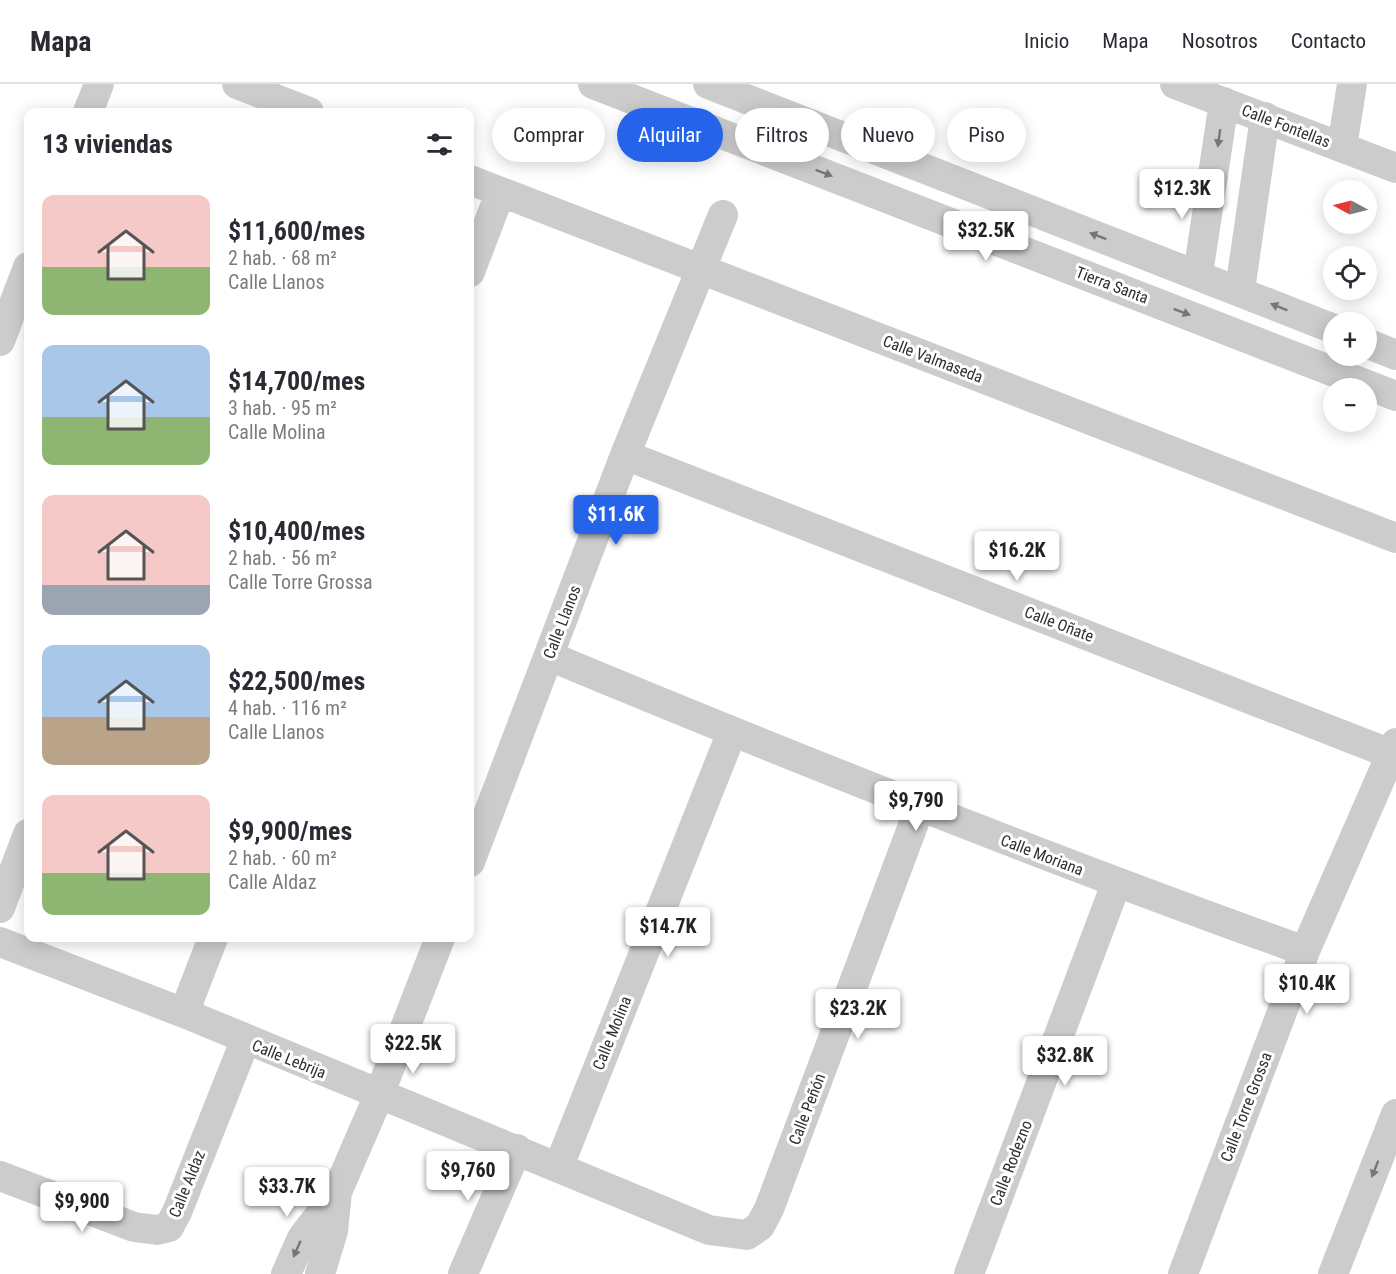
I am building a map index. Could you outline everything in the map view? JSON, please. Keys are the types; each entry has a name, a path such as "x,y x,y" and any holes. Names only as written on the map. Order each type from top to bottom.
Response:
{"street":[{"path":"90,108 99,84"},
{"path":"237,84 299,108"},
{"name":"Tierra Santa","path":"593,84 1396,396"},
{"path":"708,84 1240,290 1323,324"},
{"name":"Calle Fontellas","path":"1175,84 1396,168"},
{"path":"1342,147 1352,84"},
{"path":"1198,274 1224,102"},
{"path":"1240,290 1265,117"},
{"name":"Calle Valmaseda","path":"474,182 1396,538"},
{"path":"474,261 500,193"},
{"name":"Calle Llanos","path":"474,852 626,455 723,215"},
{"path":"0,341 24,278"},
{"path":"1377,347 1396,355"},
{"name":"Calle Oñate","path":"626,455 1394,748"},
{"name":"Calle Moriana","path":"549,656 732,732 1116,884 1305,951"},
{"name":"Calle Molina","path":"559,1166 732,732"},
{"name":"Calle Torre Grossa","path":"1183,1274 1305,951 1394,748"},
{"name":"Calle Peñón","path":"747,1235 760,1226 769,1209 920,807"},
{"path":"0,908 24,845"},
{"name":"Calle Rodezno","path":"969,1274 1116,884"},
{"name":"Calle Lebrija","path":"0,942 184,1013 245,1041 559,1166 710,1230 747,1235"},
{"path":"184,1013 211,942"},
{"path":"286,1274 302,1238 337,1192 379,1095 438,942"},
{"name":"Calle Aldaz","path":"0,1176 134,1227 157,1230 169,1227 245,1041"},
{"path":"1333,1274 1396,1114"},
{"path":"463,1274 517,1149"},
{"path":"320,1274 333,1231 337,1192"}]}
